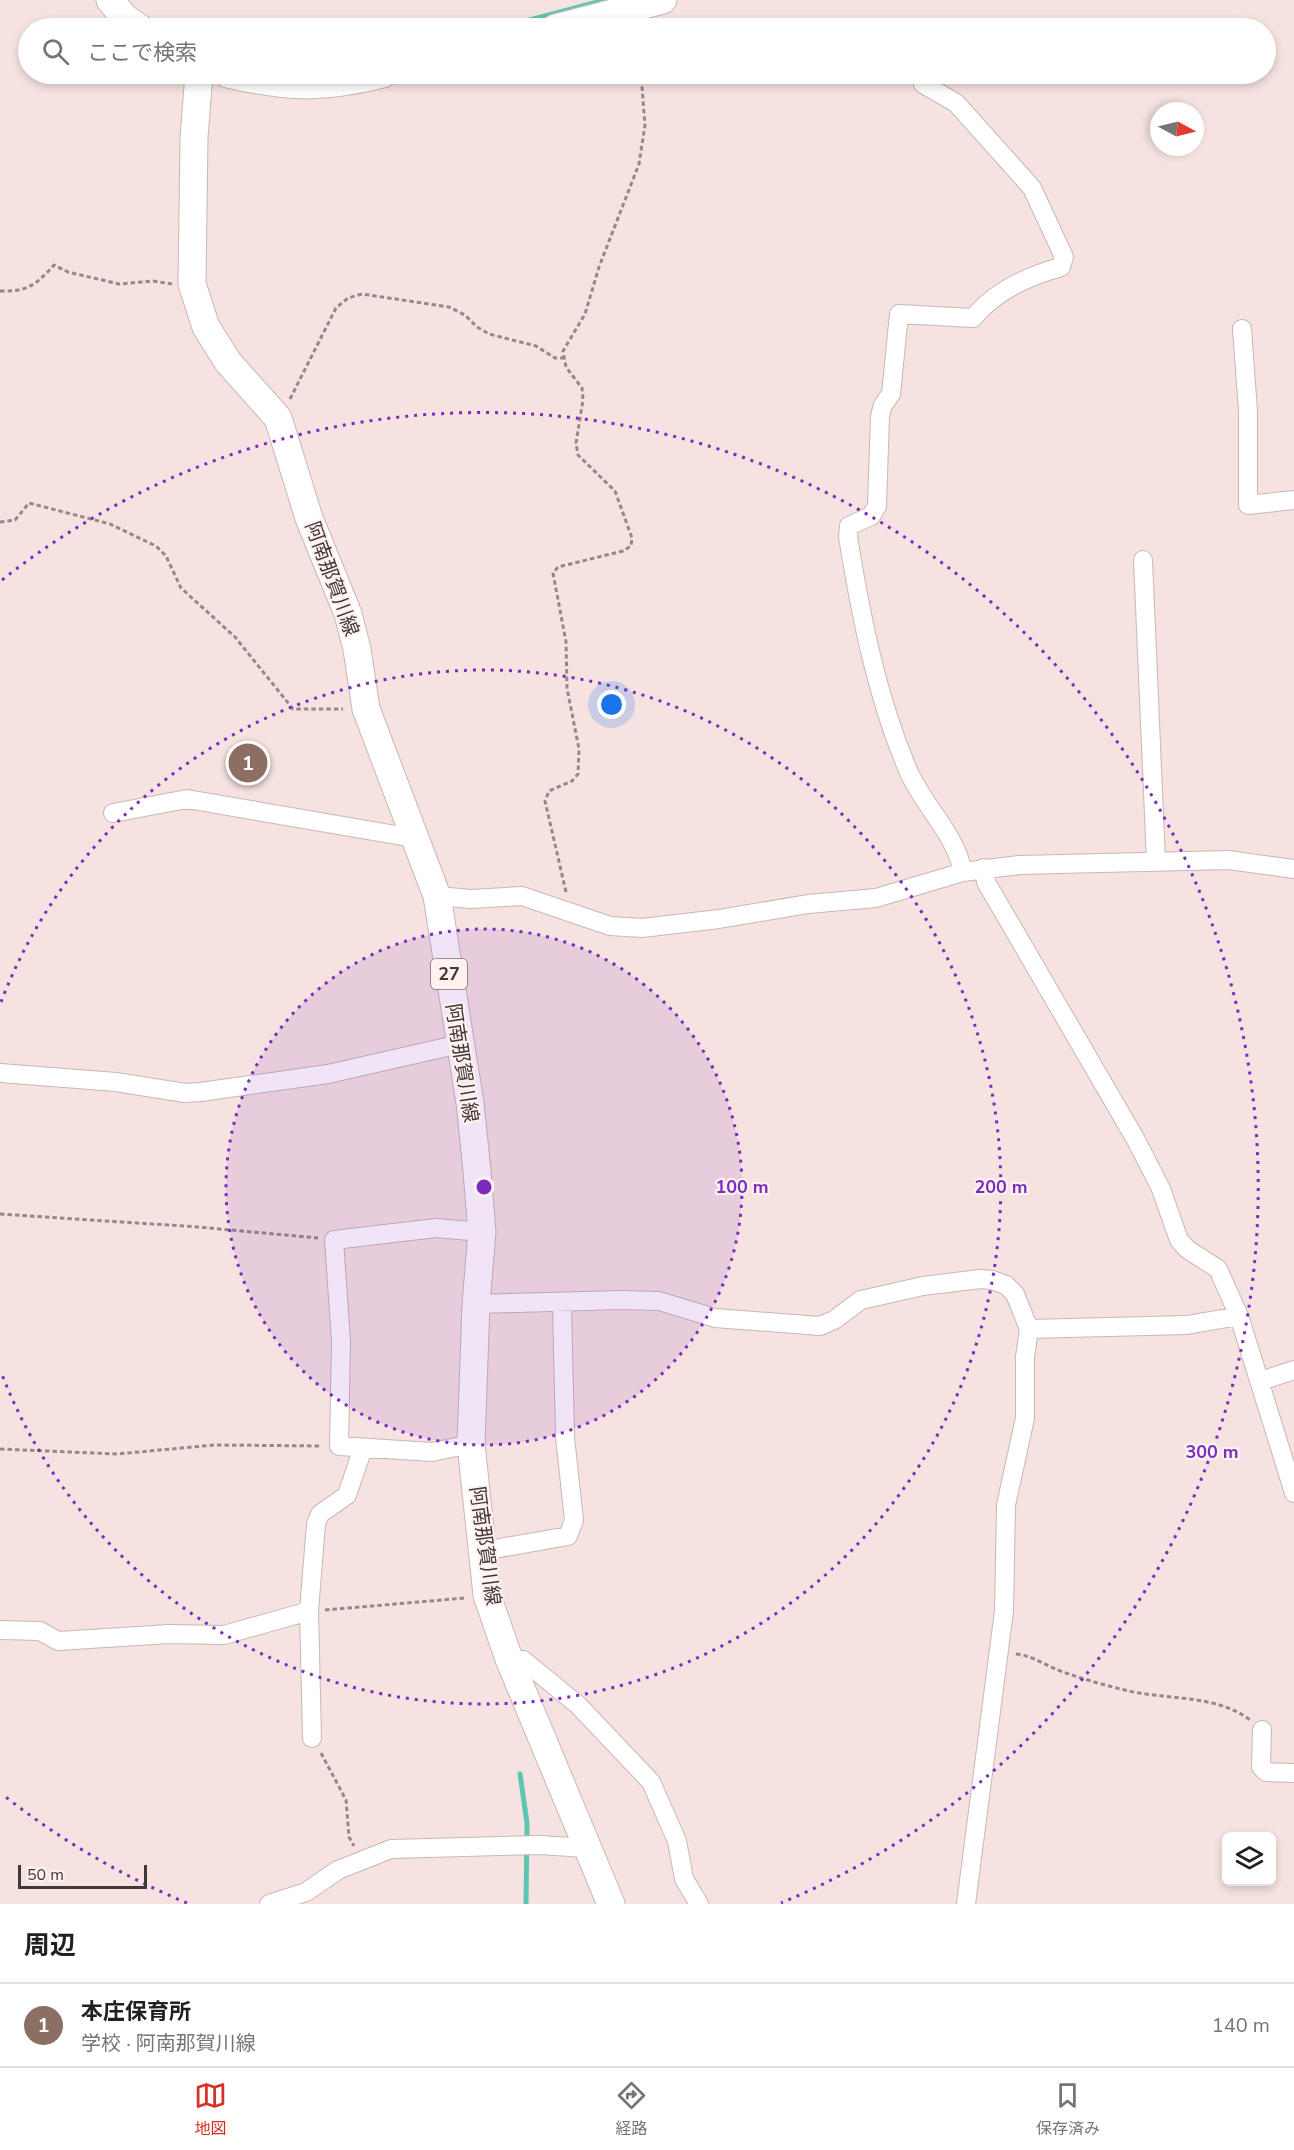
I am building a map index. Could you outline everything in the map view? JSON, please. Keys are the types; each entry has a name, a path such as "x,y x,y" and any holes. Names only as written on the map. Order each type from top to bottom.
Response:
{"main road":[{"path":"110,0 125,18"},
{"path":"594,18 663,0"},
{"name":"阿南那賀川線","path":"198,84 194,127 192,284 206,327 228,362 278,418 309,518 348,614 357,649 366,709 437,896 470,1103 482,1232 476,1304 471,1444 488,1595 509,1659 586,1848 612,1904"},
{"path":"280,84 303,87 331,84"}],"street":[{"path":"924,84 956,103 1032,188 1064,257 1061,267 1044,271 996,294 973,318 899,314 891,394 883,405 880,416 877,506 871,516 849,526 848,537 864,634 879,687 908,771 952,841 960,857 963,872"},
{"path":"1242,329 1248,411 1248,505 1294,500"},
{"path":"1143,560 1156,861"},
{"path":"113,813 187,799 402,836 414,831"},
{"path":"437,896 471,899 522,896 610,926 642,928 808,904 876,898 984,868 1228,860 1294,869"},
{"path":"984,868 986,882 1136,1140 1161,1189 1179,1240 1187,1249 1218,1269 1239,1316 1294,1493"},
{"path":"0,1073 116,1082 184,1093 201,1092 328,1074 460,1044"},
{"path":"471,1444 432,1452 339,1446 341,1341 334,1240 436,1228 482,1232"},
{"path":"476,1304 659,1301 715,1318 820,1326 834,1320 861,1300 923,1286 992,1280 1006,1285 1015,1294 1029,1329 1025,1357 1025,1418 1006,1505 1004,1611 966,1904"},
{"path":"483,1551 568,1536 574,1520 566,1437 562,1303"},
{"path":"1029,1329 1187,1325 1239,1316"},
{"path":"1261,1381 1294,1370"},
{"path":"312,1738 309,1611 316,1524 320,1514 347,1495 363,1448"},
{"path":"0,1630 40,1631 58,1641 169,1634 224,1635 309,1611"},
{"path":"509,1659 523,1660 578,1705 651,1782 677,1841 684,1879 699,1904"},
{"path":"1262,1730 1261,1767 1266,1772 1294,1773"},
{"path":"268,1904 306,1892 338,1870 391,1849 412,1846 586,1848"}],"path":[{"path":"567,911 568,902 545,801 549,791 572,781 578,774 579,749 567,688 566,642 553,573 558,567 622,551 631,546 632,538 615,491 578,455 576,443 583,400 582,388 562,358 563,351 585,314 598,267 639,164 645,125 642,84"},
{"path":"0,291 14,291 36,284 54,265 68,272 119,284 153,281 192,284"},
{"path":"278,418 295,390 336,308 348,298 362,294 449,307 465,315 477,327 489,334 536,346 555,358 562,358"},
{"path":"0,522 15,520 29,503 110,524 156,546 166,556 181,588 235,637 293,709 366,709"},
{"path":"0,1214 198,1227 334,1240"},
{"path":"0,1449 117,1454 214,1445 339,1446"},
{"path":"309,1611 398,1605 488,1595"},
{"path":"999,1652 1032,1656 1062,1671 1126,1691 1187,1698 1222,1708 1246,1717 1262,1730"},
{"path":"312,1738 336,1777 346,1800 349,1837 360,1861"}],"waterway":[{"path":"537,18 605,0"},
{"path":"520,1774 527,1823 526,1904"}],"place":[{"name":"本庄保育所","path":"248,763"}]}
